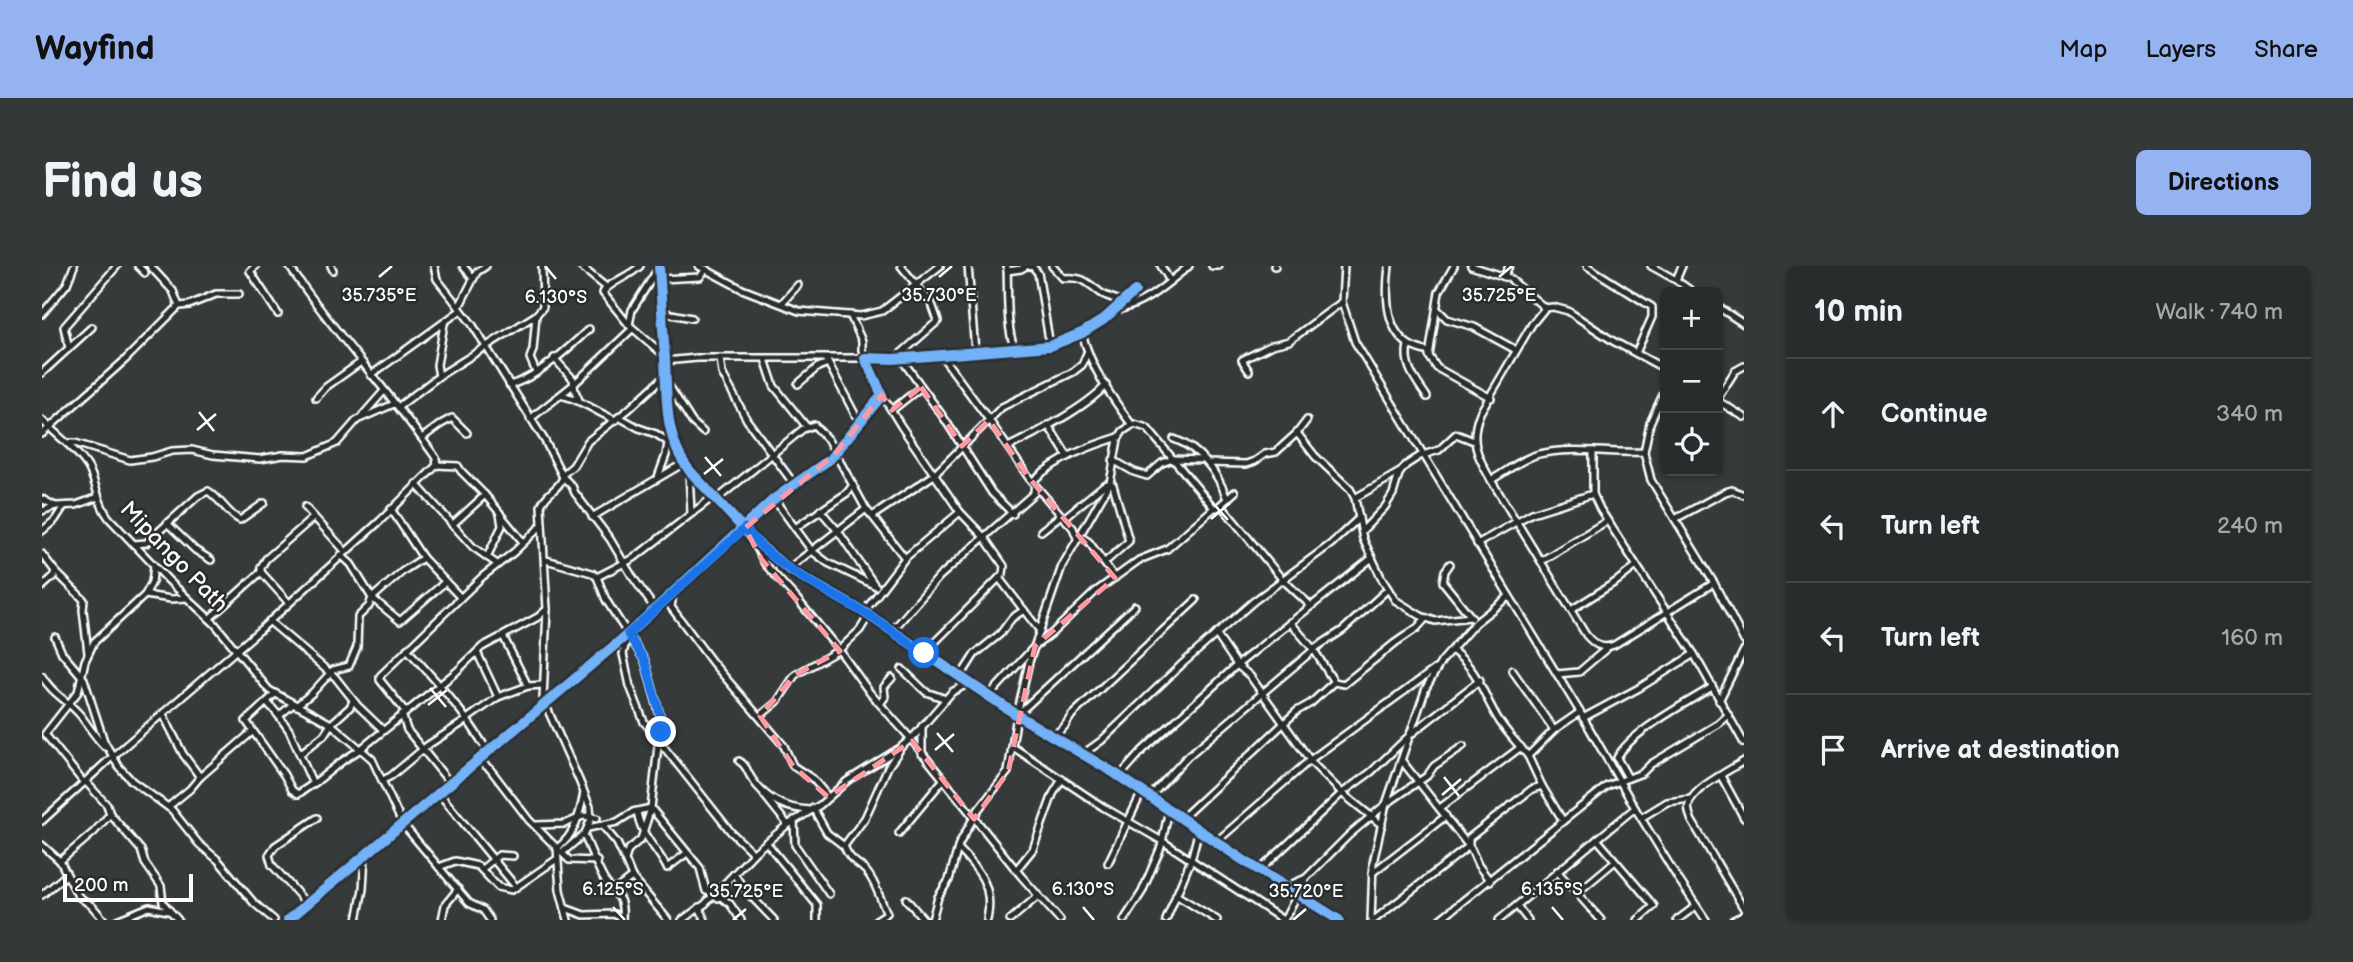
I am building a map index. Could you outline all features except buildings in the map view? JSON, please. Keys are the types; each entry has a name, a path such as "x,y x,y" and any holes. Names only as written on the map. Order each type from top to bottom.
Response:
{"street":[{"path":"42,314 70,279 74,266"},
{"path":"69,348 64,327 117,266"},
{"path":"138,266 145,273"},
{"path":"256,266 250,271 278,314"},
{"path":"289,266 422,438 436,458 437,465"},
{"path":"434,266 436,279 487,348 545,441 562,476 572,486 655,609"},
{"path":"463,266 473,278"},
{"path":"371,375 445,323 460,309 473,278 486,266"},
{"path":"357,420 396,405 537,315 543,307 542,266"},
{"path":"580,266 606,287"},
{"path":"640,266 627,277 606,287 604,295 630,327 665,358 827,361 893,359 1049,346 1082,333 1116,310 1135,291"},
{"path":"699,266 742,289 806,312 850,315 878,313 940,266"},
{"path":"899,357 938,321 932,304 901,266"},
{"path":"968,266 975,351"},
{"path":"1015,348 1009,333 1010,292 1007,269 1021,270 1031,266 1038,273 1049,346"},
{"path":"1052,266 1063,278 1074,277 1086,281 1104,295 1123,302"},
{"path":"1161,266 1170,281"},
{"path":"1116,310 1143,300 1189,266"},
{"path":"1212,266 1219,266"},
{"path":"1345,266 1342,302 1354,342 1635,808 1706,920"},
{"path":"1389,266 1387,299 1391,320 1408,345 1429,352"},
{"path":"1454,266 1441,286 1429,352 1437,368 1490,398"},
{"path":"1471,266 1504,276 1519,285 1545,308"},
{"path":"1504,276 1509,266"},
{"path":"1587,266 1651,307 1652,317 1636,353"},
{"path":"1651,266 1686,287"},
{"path":"1676,280 1682,266"},
{"path":"153,267 173,291 180,306"},
{"path":"658,477 671,444 659,267"},
{"path":"530,419 561,395 630,327 632,310 659,267"},
{"path":"660,279 700,277 706,269"},
{"path":"782,303 798,285"},
{"path":"42,434 125,360 180,306 216,294 239,294"},
{"path":"1249,371 1242,360 1272,345 1289,341 1342,302"},
{"path":"1607,648 1591,640 1490,480 1474,442 1474,429 1516,350 1545,308 1553,307 1568,312 1660,366"},
{"path":"1437,309 1447,319 1474,327 1516,350"},
{"path":"1723,311 1744,324"},
{"path":"661,312 692,318"},
{"path":"536,372 530,358 537,315"},
{"path":"850,315 882,395 960,512 984,537 1004,566 999,578 924,653"},
{"path":"439,376 437,368 440,337 445,323"},
{"path":"42,373 92,327"},
{"path":"509,385 518,383 536,372 589,329"},
{"path":"1082,333 1087,353 1094,366 1114,401 1132,425"},
{"path":"911,344 911,350 918,357"},
{"path":"1408,345 1405,356 1408,366 1427,397"},
{"path":"872,516 934,475 1002,407 1073,372 1082,365 1087,353"},
{"path":"941,355 1035,485 1078,537 1089,542 1115,578"},
{"path":"899,357 944,418 992,493 1013,514"},
{"path":"554,358 573,379 580,402"},
{"path":"720,358 722,373 747,420 794,484"},
{"path":"765,359 774,386 806,426"},
{"path":"798,384 827,361"},
{"path":"827,361 859,422"},
{"path":"316,398 326,387 361,362"},
{"path":"1082,365 1094,366"},
{"path":"1723,391 1735,370 1744,366"},
{"path":"666,378 588,441 573,466 562,476 561,483 542,501 542,525 547,609 543,684 545,704 594,817 617,843 632,877 668,920"},
{"path":"666,378 692,422 703,432"},
{"path":"1008,447 1083,403 1106,385"},
{"path":"892,410 921,387"},
{"path":"66,443 80,444 130,460 172,451 192,450 213,455 260,459 283,455 307,456 337,443 384,391"},
{"path":"561,395 596,412 656,434 671,444 689,470 715,499 788,569 866,614 1017,715 1083,754 1339,920"},
{"path":"288,920 628,634 774,499 835,454 882,395"},
{"path":"1660,401 1650,423 1644,452 1651,480 1742,629 1744,641"},
{"path":"1723,403 1744,417"},
{"path":"422,438 452,418 467,433"},
{"name":"Mipango Path","path":"42,420 89,469 105,512 154,565 210,618 275,694 331,724 362,748 377,765 402,823 470,903 482,910 490,920"},
{"path":"1113,460 1147,476 1162,463 1173,459 1234,465 1255,461 1265,454 1276,452 1307,420"},
{"path":"892,631 939,577 1034,493 1035,479 1042,472 1068,457 1119,437 1132,425 1140,424 1147,428 1214,508"},
{"path":"597,577 625,563 691,513 715,499 806,426 814,425 828,440 866,509 905,558"},
{"path":"1048,425 1068,457"},
{"path":"1297,433 1315,456 1345,483 1355,498 1362,531 1372,558 1395,600 1435,621 1473,620"},
{"path":"1355,498 1400,472 1406,465 1439,450 1455,434 1474,442"},
{"path":"932,920 938,897 949,880 958,848 978,810 1008,772 1029,662 1062,566 1110,483 1119,437"},
{"path":"1174,439 1186,444 1205,461 1215,473 1227,499"},
{"path":"1593,451 1593,494 1635,567 1694,654 1744,743"},
{"path":"1490,480 1539,454 1644,452"},
{"path":"592,517 684,463"},
{"path":"42,821 380,522 437,465 458,466 523,542"},
{"path":"689,470 691,513"},
{"path":"1362,531 1385,507 1393,494 1400,472"},
{"path":"1041,531 1110,483"},
{"path":"1104,564 1129,541 1115,488 1110,483"},
{"path":"416,484 479,553 497,564"},
{"path":"795,528 847,493 853,485"},
{"path":"1675,519 1732,490 1742,494 1744,503"},
{"path":"134,544 146,543 198,496 208,491 222,502 233,517 240,520 264,503"},
{"path":"989,696 1035,646 1095,592 1139,561 1167,549 1235,492"},
{"path":"1477,544 1517,520 1593,494"},
{"path":"452,525 485,495"},
{"path":"42,512 56,506 76,505 98,497"},
{"path":"42,499 56,506"},
{"path":"774,499 812,551 828,563 877,589"},
{"path":"1221,505 1282,579 1310,605"},
{"path":"42,531 55,520 64,506"},
{"path":"304,507 343,553 373,597 400,621 445,582"},
{"path":"391,509 423,558 460,597"},
{"path":"788,569 866,509"},
{"path":"820,510 838,531 877,589"},
{"path":"760,716 777,702 795,675 839,650 860,630 877,589 905,558 960,512"},
{"path":"487,557 502,527 500,514"},
{"path":"210,618 261,572 266,559 314,517"},
{"path":"1083,754 1101,741 1162,682 1254,601 1331,544 1359,518"},
{"path":"1541,561 1607,521"},
{"path":"167,523 195,550 211,560"},
{"path":"450,783 406,727 404,713 379,678 460,597 542,525"},
{"path":"753,538 765,564 839,650 974,819 1060,920"},
{"path":"42,554 84,600 88,654"},
{"path":"279,716 313,692 330,673 349,666 356,647 358,617 369,606 373,597 423,558"},
{"path":"1119,777 1142,751 1237,665 1372,558"},
{"path":"546,560 592,572 597,577 606,600 645,661 660,714 660,741 651,808 641,839 628,850 625,860"},
{"path":"1450,564 1445,571 1443,582 1473,620"},
{"path":"154,565 152,582 145,595 94,642 78,692 44,734 107,805 110,814 141,850 145,863 162,887 162,900 168,911 178,920"},
{"path":"1571,610 1635,567"},
{"path":"42,587 53,577 55,571"},
{"path":"261,572 289,603"},
{"path":"999,578 1040,631"},
{"path":"1556,674 1579,672 1607,648 1714,583"},
{"path":"1150,797 1187,757 1314,650 1343,631 1388,589"},
{"path":"674,592 670,605 673,611 712,662 760,716 783,746 793,766 813,779 828,797"},
{"path":"145,595 171,599 188,598"},
{"path":"1373,920 1372,873 1381,825 1426,688 1473,620 1508,597"},
{"path":"1054,736 1072,715 1196,600"},
{"path":"1017,715 1135,606"},
{"path":"275,694 246,722 292,790 298,794 362,748 477,652 538,617 547,609"},
{"path":"961,676 975,654 1024,610"},
{"path":"1290,622 1314,650 1334,682 1344,684 1417,628 1426,618"},
{"path":"268,621 340,682 353,701 383,730"},
{"path":"628,634 623,654 630,687 644,722 732,832 753,853"},
{"path":"1216,634 1237,665 1250,676 1310,760 1342,793 1381,825"},
{"path":"503,636 528,686"},
{"path":"55,637 62,653 83,677 112,757 132,781 168,807 254,903 274,920"},
{"path":"407,649 435,681 441,684 488,752"},
{"path":"1452,650 1468,663 1480,680 1500,721 1528,756 1563,821"},
{"path":"1719,701 1744,650"},
{"path":"477,652 498,697"},
{"path":"1528,756 1554,730 1639,688 1694,654"},
{"path":"1216,842 1310,760 1438,667"},
{"path":"902,669 926,692 946,699"},
{"path":"1512,670 1554,730"},
{"path":"42,676 53,692 68,703 82,718 90,733 108,750"},
{"path":"880,704 885,697 884,687 892,678"},
{"path":"1260,870 1342,793 1371,772 1411,734 1480,680"},
{"path":"682,920 715,894 766,842 847,781 900,748 952,692 970,682"},
{"path":"1182,818 1297,711 1311,703 1334,682"},
{"path":"383,780 498,697 528,686 543,684"},
{"path":"1628,778 1617,758 1624,747 1661,719 1712,687"},
{"path":"300,754 324,735 353,701"},
{"path":"267,702 289,730 312,782 316,782"},
{"path":"163,715 183,754 200,777"},
{"path":"1439,920 1607,786 1642,772 1728,715"},
{"path":"922,726 922,754"},
{"path":"168,807 252,732"},
{"path":"1285,887 1306,878 1371,816 1463,746"},
{"path":"1013,747 1284,920 1306,878"},
{"path":"1440,808 1521,747"},
{"path":"844,846 865,818 888,766 900,748"},
{"path":"478,760 498,778 535,825 569,860 597,861"},
{"path":"739,761 744,764 750,776 788,825"},
{"path":"1402,761 1469,846 1490,881"},
{"path":"1744,761 1701,789 1691,799 1689,810 1692,821 1744,909"},
{"path":"1721,776 1744,818"},
{"path":"1016,870 1033,849 1052,794 1062,779"},
{"path":"899,834 901,828 919,811 943,780"},
{"path":"1469,846 1469,838 1532,789 1542,786"},
{"path":"443,789 443,798 516,887"},
{"path":"1108,863 1142,792"},
{"path":"566,919 560,890 557,848 570,834 579,817 584,793"},
{"path":"763,793 783,807 812,809"},
{"path":"1642,818 1667,802 1691,799"},
{"path":"588,828 617,822 637,811 651,808"},
{"path":"651,808 700,868 706,891 730,904 741,920"},
{"path":"1499,920 1635,808"},
{"path":"812,809 827,833 844,846 848,857 867,872 887,913 876,920"},
{"path":"1124,920 1142,892 1162,841 1169,809"},
{"path":"637,811 643,833 657,849 667,868 687,853"},
{"path":"60,861 94,832 110,814"},
{"path":"1372,873 1446,816"},
{"path":"535,825 565,824 579,817 594,817"},
{"path":"562,853 584,835 594,817"},
{"path":"307,904 272,865 269,855 273,848 317,818"},
{"path":"794,820 795,845 829,894"},
{"path":"1166,920 1191,860 1199,829"},
{"path":"584,835 604,880 615,890 622,905 622,919"},
{"path":"1597,839 1654,906 1638,920"},
{"path":"766,842 817,905 817,920"},
{"path":"42,845 60,861 78,896 92,906 104,920"},
{"path":"1373,920 1469,846"},
{"path":"958,848 986,882 990,907 987,920"},
{"path":"482,869 501,854 513,856"},
{"path":"357,920 363,889 365,856"},
{"path":"439,867 455,861 478,866 500,888 512,890 557,859"},
{"path":"1577,893 1614,862"},
{"path":"1557,871 1601,920"},
{"path":"734,874 744,889 774,920"},
{"path":"42,895 66,875"},
{"path":"615,890 632,877"},
{"path":"442,920 446,905 458,889"},
{"path":"1176,895 1217,920"},
{"path":"1010,920 1038,896"},
{"path":"906,899 923,920"},
{"path":"1517,906 1528,920"},
{"path":"1677,920 1696,906"},
{"path":"117,920 149,907 168,911"},
{"path":"699,907 705,920"},
{"path":"565,908 584,915 614,914 622,919"},
{"path":"1733,920 1744,915"}],"highlighted area":[{"path":"921,387 962,446 989,420 1029,478 1115,578 1035,646 1008,772 974,819 912,741 828,797 793,766 760,716 795,675 840,651 762,560 745,528 835,454 882,395 892,410"}],"cycle path":[{"path":"659,266 668,417 675,444 689,470 753,539 788,569 864,612 1017,715 1116,774 1243,860 1339,920"},
{"path":"288,920 628,634 774,499 830,459 882,395 865,358 893,359 1050,346 1082,333 1103,320 1135,291"}],"route":[{"path":"661,732 660,714 645,661 628,634 745,528 772,557 788,569 863,612 924,653"}]}
